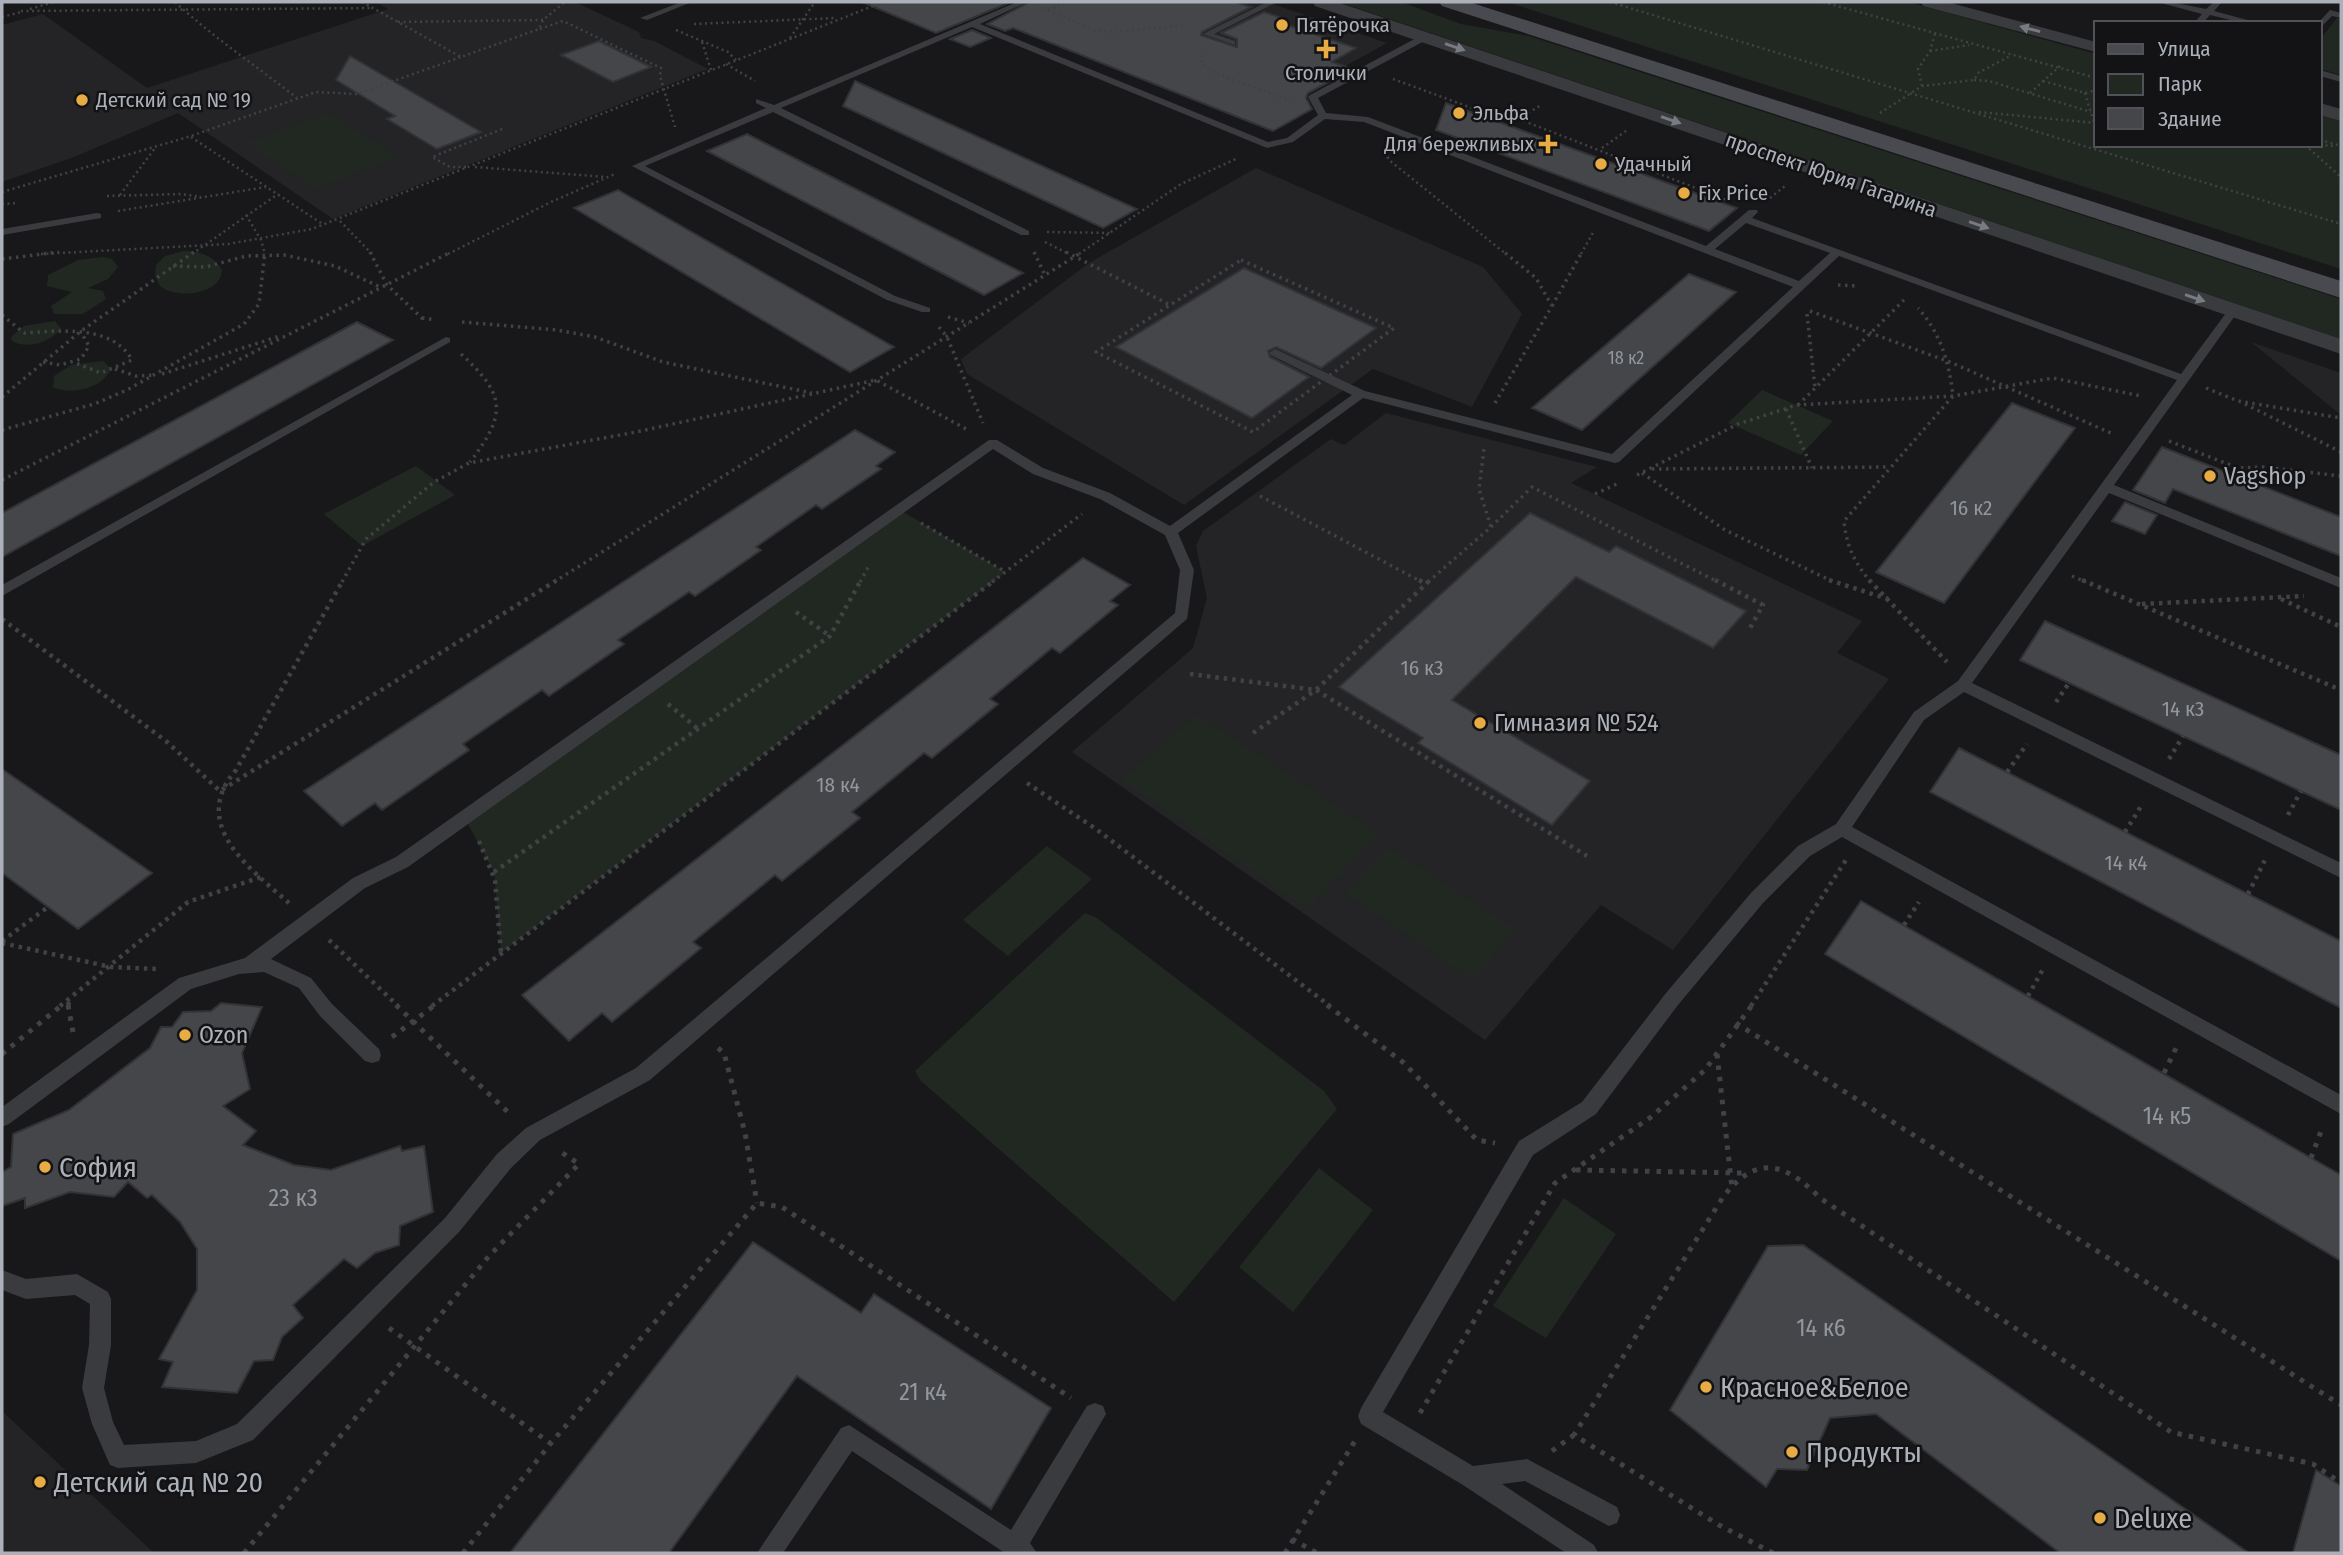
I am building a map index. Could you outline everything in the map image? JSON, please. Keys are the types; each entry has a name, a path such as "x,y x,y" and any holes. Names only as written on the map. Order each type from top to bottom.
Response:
{"main road":[{"name":"проспект Юрия Гагарина","path":"1449,2 2341,290"},
{"path":"1482,2 2341,275"}],"street":[{"name":"проспект Юрия Гагарина","path":"1321,2 2341,347"},
{"path":"1929,2 2091,46"},
{"path":"2322,109 2341,114"}],"lane":[{"path":"644,18 688,2"},
{"path":"637,166 1023,2"},
{"path":"1211,35 1273,2"},
{"path":"2161,2 2247,21"},
{"path":"2200,21 2218,2"},
{"path":"2322,23 2330,13 2341,16"},
{"path":"971,23 1267,145 1290,140 1324,116 1365,119 1801,286"},
{"path":"1211,35 1232,43"},
{"path":"1324,116 1313,97 1425,37"},
{"path":"2322,74 2341,79"},
{"path":"759,101 1025,233"},
{"path":"637,166 891,298 926,310"},
{"path":"1708,250 1755,211"},
{"path":"2,232 97,216"},
{"path":"1745,219 2184,379"},
{"path":"1275,353 1360,394 1615,459 1837,252"},
{"path":"1586,1553 1369,1416 1527,1148 1589,1108 1672,999 1757,898 1804,852 1842,829 1919,716 1963,685 2233,311"},
{"path":"2,591 446,340"},
{"path":"1171,532 1360,394"},
{"path":"2,1280 26,1289 77,1284 101,1299 100,1345 93,1388 103,1424 118,1457 197,1452 245,1432 452,1225 503,1161 533,1134 643,1074 1182,615 1187,570 1171,532 1105,496 1072,481 1038,471 993,443 777,599 401,862 359,883 249,965"},
{"path":"2106,487 2341,583"},
{"path":"1963,685 2341,871"},
{"path":"1842,829 2341,1105"},
{"path":"2,1118 185,982 249,965 265,964 305,983 326,1010 372,1055"},
{"path":"769,1553 849,1436 1020,1550 1095,1414"},
{"path":"1471,1478 1527,1470 1609,1515"}],"path":[{"path":"2,17 54,2"},
{"path":"175,2 185,8 210,34 235,49 298,98"},
{"path":"362,2 461,57"},
{"path":"539,29 543,20 565,2"},
{"path":"790,38 815,2"},
{"path":"2,259 96,250 199,247 261,240 324,226 883,2"},
{"path":"1047,10 1066,2"},
{"path":"1610,2 2341,224"},
{"path":"1823,2 2094,77"},
{"path":"1037,6 1094,30 1116,32 1187,25 1211,35 1201,61 1210,71 1324,116"},
{"path":"22,11 373,8"},
{"path":"692,24 840,18"},
{"path":"397,22 543,20"},
{"path":"2,192 191,136 298,98 323,92 357,94 563,21 661,68 664,90 681,148"},
{"path":"679,25 665,26 728,52 736,60"},
{"path":"1922,86 1919,69 1930,51 1935,34"},
{"path":"701,41 711,70"},
{"path":"1930,51 1973,44"},
{"path":"2029,93 2091,46"},
{"path":"1974,80 1978,73 2012,55"},
{"path":"1366,69 1480,111 1519,119 1755,211 1785,185"},
{"path":"1880,113 1922,86 1974,80 1989,81 2091,112"},
{"path":"2043,81 2085,93 2094,91"},
{"path":"2085,93 2094,120"},
{"path":"1519,119 1547,101"},
{"path":"1967,111 2094,123"},
{"path":"1365,119 1389,160 1536,278 1552,306"},
{"path":"505,128 432,157 450,167 607,177"},
{"path":"1601,149 1629,129"},
{"path":"191,136 324,226"},
{"path":"2322,143 2341,147"},
{"path":"220,791 947,337 1044,273 1113,233 1181,184 1267,145"},
{"path":"114,204 156,147"},
{"path":"2307,147 2341,177"},
{"path":"2,480 551,202 637,166"},
{"path":"115,211 266,187"},
{"path":"2,397 81,331 278,194"},
{"path":"1491,527 1479,489 1487,428 1497,400 1605,211"},
{"path":"2,430 94,404 155,375 226,336 253,316 264,282 265,254 261,240 246,215"},
{"path":"340,220 371,253 387,285 493,385 497,396 498,418 490,438 469,463"},
{"path":"1025,233 1074,230 1113,233"},
{"path":"1025,233 1170,305"},
{"path":"1025,233 1044,273"},
{"path":"172,266 208,267 240,257 265,254 319,263 364,277 381,288"},
{"path":"1241,260 1394,328 1252,432 1096,352 1170,305 1241,260"},
{"path":"1797,405 1921,283"},
{"path":"1815,388 1806,310 1950,362 2137,444"},
{"path":"2,315 24,333 81,331 113,342 131,355 132,360 126,365 101,373 73,362"},
{"path":"422,318 557,330 595,337 663,362 814,393"},
{"path":"114,369 136,376 181,370 298,330"},
{"path":"43,362 73,362 81,359 89,346 81,331"},
{"path":"947,337 964,384 993,443"},
{"path":"1950,362 1953,396 1888,467 1844,521 1843,533 1854,562 1942,655 1963,685"},
{"path":"1595,494 1738,424 1797,405 1953,396 2053,378 2168,401"},
{"path":"2184,379 2238,401 2341,452"},
{"path":"521,1124 261,877 225,839 218,814 220,791 236,770 366,540 434,482 469,463 636,432 876,380 993,443"},
{"path":"2238,401 2341,418"},
{"path":"1786,409 1812,468"},
{"path":"2145,432 2238,468 2263,467 2341,475"},
{"path":"1615,459 1631,467 1650,469 1888,467"},
{"path":"1643,472 1669,497 1766,550 1854,592 1888,599"},
{"path":"1238,483 1318,529 1426,584"},
{"path":"1253,733 1316,690 1532,487 1763,605 1750,628"},
{"path":"413,1019 1105,496"},
{"path":"900,510 1006,572"},
{"path":"494,872 830,636 875,556"},
{"path":"2049,566 2341,690"},
{"path":"2137,604 2317,595"},
{"path":"2280,598 2341,627"},
{"path":"777,599 830,636"},
{"path":"2,619 166,741 220,791"},
{"path":"1190,674 1316,690 1587,856"},
{"path":"648,688 697,728"},
{"path":"1016,775 1096,829 1404,1063 1477,1140 1506,1144"},
{"path":"464,817 490,858 494,872 501,953"},
{"path":"1405,1437 1555,1183 1651,1117 1704,1070 1768,983 1847,864 1842,829"},
{"path":"2,1054 188,902 261,877"},
{"path":"2,942 48,907"},
{"path":"2,942 111,967 170,970 185,982"},
{"path":"1736,1023 2341,1405"},
{"path":"697,1029 724,1053 745,1133 757,1203"},
{"path":"1717,1053 1732,1188"},
{"path":"244,1553 413,1344 489,1255 579,1164"},
{"path":"1574,1170 1743,1173 1760,1166 1777,1167 1802,1178 1820,1198 2171,1433 2313,1464 2341,1483"},
{"path":"1743,1173 1715,1209 1574,1435 1719,1525 1773,1553"},
{"path":"757,1203 782,1206 1095,1414"},
{"path":"463,1553 551,1443 757,1203"},
{"path":"366,1312 551,1443"},
{"path":"1285,1553 1369,1416"},
{"path":"1292,1539 1317,1553"}],"shaded area":[{"path":"376,2 575,2 639,32 641,38 654,41 708,69 333,219 178,113 74,157 2,182 2,25 43,14 147,88 388,9"},
{"path":"1092,2 1267,2 1387,43 1302,90 1081,7"},
{"path":"1256,168 1483,267 1522,314 1472,407 1373,369 1184,505 967,374 961,359 1089,263"},
{"path":"2251,342 2341,373 2341,415"},
{"name":"Гимназия № 524","path":"1386,413 1597,467 1571,483 1862,621 1837,653 1889,679 1673,950 1601,905 1485,1040 1072,752 1193,648 1207,598 1196,546 1203,531 1331,439 1344,445"},
{"name":"Детский сад № 20","path":"2,1411 154,1553 2,1553"}],"green space":[{"path":"1339,2 1401,2 1461,24 1529,36 2341,299 2341,339"},
{"path":"1507,2 1908,2 2094,53 2094,147 2322,147 2322,116 2341,121 2341,269"},
{"path":"2337,18 2341,19 2341,75 2322,70 2322,37"},
{"path":"328,113 400,156 316,189 246,143"},
{"path":"183,251 206,255 215,261 222,270 214,285 206,290 186,294 160,286 155,276 156,265 165,256"},
{"path":"103,257 112,259 118,267 108,279 88,288 103,291 106,299 83,314 54,314 51,306 72,292 47,286 48,275 78,260"},
{"path":"55,321 61,329 45,341 24,345 12,341 11,337 24,326"},
{"path":"103,361 111,369 107,376 94,385 69,391 53,387 54,376 71,365"},
{"path":"1762,390 1833,421 1801,455 1728,423"},
{"path":"416,466 455,495 362,546 324,514"},
{"path":"900,510 1006,572 501,953 494,872 464,817"},
{"path":"1197,715 1380,834 1307,909 1121,780"},
{"path":"1047,846 1092,879 1008,956 963,920"},
{"path":"1389,848 1515,929 1473,980 1346,894"},
{"path":"1085,913 1097,918 1324,1091 1337,1109 1174,1302 920,1080 915,1071"},
{"path":"1319,1168 1373,1210 1293,1312 1239,1267"},
{"path":"1564,1198 1616,1234 1546,1338 1493,1306"}],"building":[{"path":"862,2 1011,2 936,33"},
{"path":"1029,2 1235,2 1251,7 1202,32 1201,35 1237,47 1237,39 1221,33 1264,12 1282,18 1276,21 1356,48 1332,62 1353,69 1308,93 1306,98 1312,109 1273,131 1013,28 1005,31 987,24"},
{"path":"972,30 991,38 970,47 950,39"},
{"path":"599,41 651,67 613,82 561,55"},
{"path":"350,56 481,132 437,149 387,119 395,116 336,80"},
{"path":"855,81 1137,209 1103,228 843,106"},
{"path":"1446,103 1737,208 1709,231 1436,130"},
{"path":"747,134 1023,273 984,295 707,151"},
{"path":"618,190 894,347 850,372 574,208"},
{"path":"1244,268 1376,328 1321,368 1276,347 1268,351 1270,357 1309,377 1252,418 1116,347"},
{"path":"1689,274 1736,292 1582,430 1532,408"},
{"path":"357,322 393,340 2,557 2,513"},
{"path":"2012,403 2075,428 1944,603 1876,572"},
{"path":"855,430 895,452 876,466 881,469 822,509 816,505 756,547 761,550 695,596 689,592 618,640 624,644 549,696 542,690 463,744 469,750 382,810 375,803 342,826 304,791"},
{"path":"2162,447 2341,517 2341,556 2173,489 2165,503 2133,490"},
{"path":"2125,502 2157,515 2145,534 2112,521"},
{"path":"1530,513 1609,552 1616,546 1746,611 1713,648 1576,577 1452,700 1590,781 1552,825 1418,743 1423,738 1339,687"},
{"path":"1083,558 1130,585 1110,601 1118,605 1060,653 1052,648 990,699 998,704 932,758 924,753 852,812 860,818 782,881 775,875 693,942 701,948 612,1022 602,1013 569,1041 522,995"},
{"path":"2045,621 2341,755 2341,810 2020,660"},
{"path":"1959,748 2341,941 2341,1008 1930,792"},
{"path":"2,769 152,873 78,929 2,873"},
{"path":"1861,901 2341,1175 2341,1261 1825,954"},
{"path":"221,1003 262,1007 242,1053 250,1089 223,1106 256,1131 243,1145 294,1165 331,1170 400,1146 402,1151 424,1146 433,1212 400,1226 399,1245 375,1253 357,1268 344,1259 293,1305 303,1318 282,1337 273,1360 254,1361 237,1393 162,1387 173,1362 159,1359 197,1290 197,1249 180,1222 152,1195 147,1198 128,1182 114,1197 70,1192 25,1208 25,1198 2,1206 2,1172 11,1167 13,1134 69,1110 150,1048 161,1027 172,1027 183,1012 211,1011"},
{"path":"753,1242 861,1313 874,1294 1051,1408 991,1509 797,1376 669,1553 510,1553"},
{"path":"1803,1245 2249,1553 2060,1553 1876,1414 1830,1418 1807,1470 1777,1469 1766,1487 1670,1410 1768,1246"},
{"path":"2316,1470 2341,1486 2341,1553 2293,1553"}],"place":[{"name":"Пятёрочка","path":"1282,25"},
{"name":"Столички","path":"1326,49"},
{"name":"Детский сад № 19","path":"82,100"},
{"name":"Эльфа","path":"1459,113"},
{"name":"Для бережливых","path":"1548,144"},
{"name":"Удачный","path":"1601,164"},
{"name":"Fix Price","path":"1684,193"},
{"name":"Vagshop","path":"2210,476"},
{"name":"Гимназия № 524","path":"1480,723"},
{"name":"Ozon","path":"185,1035"},
{"name":"София","path":"45,1167"},
{"name":"Красное&Белое","path":"1706,1387"},
{"name":"Продукты","path":"1792,1452"},
{"name":"Детский сад № 20","path":"40,1482"},
{"name":"Deluxe","path":"2100,1518"}]}
